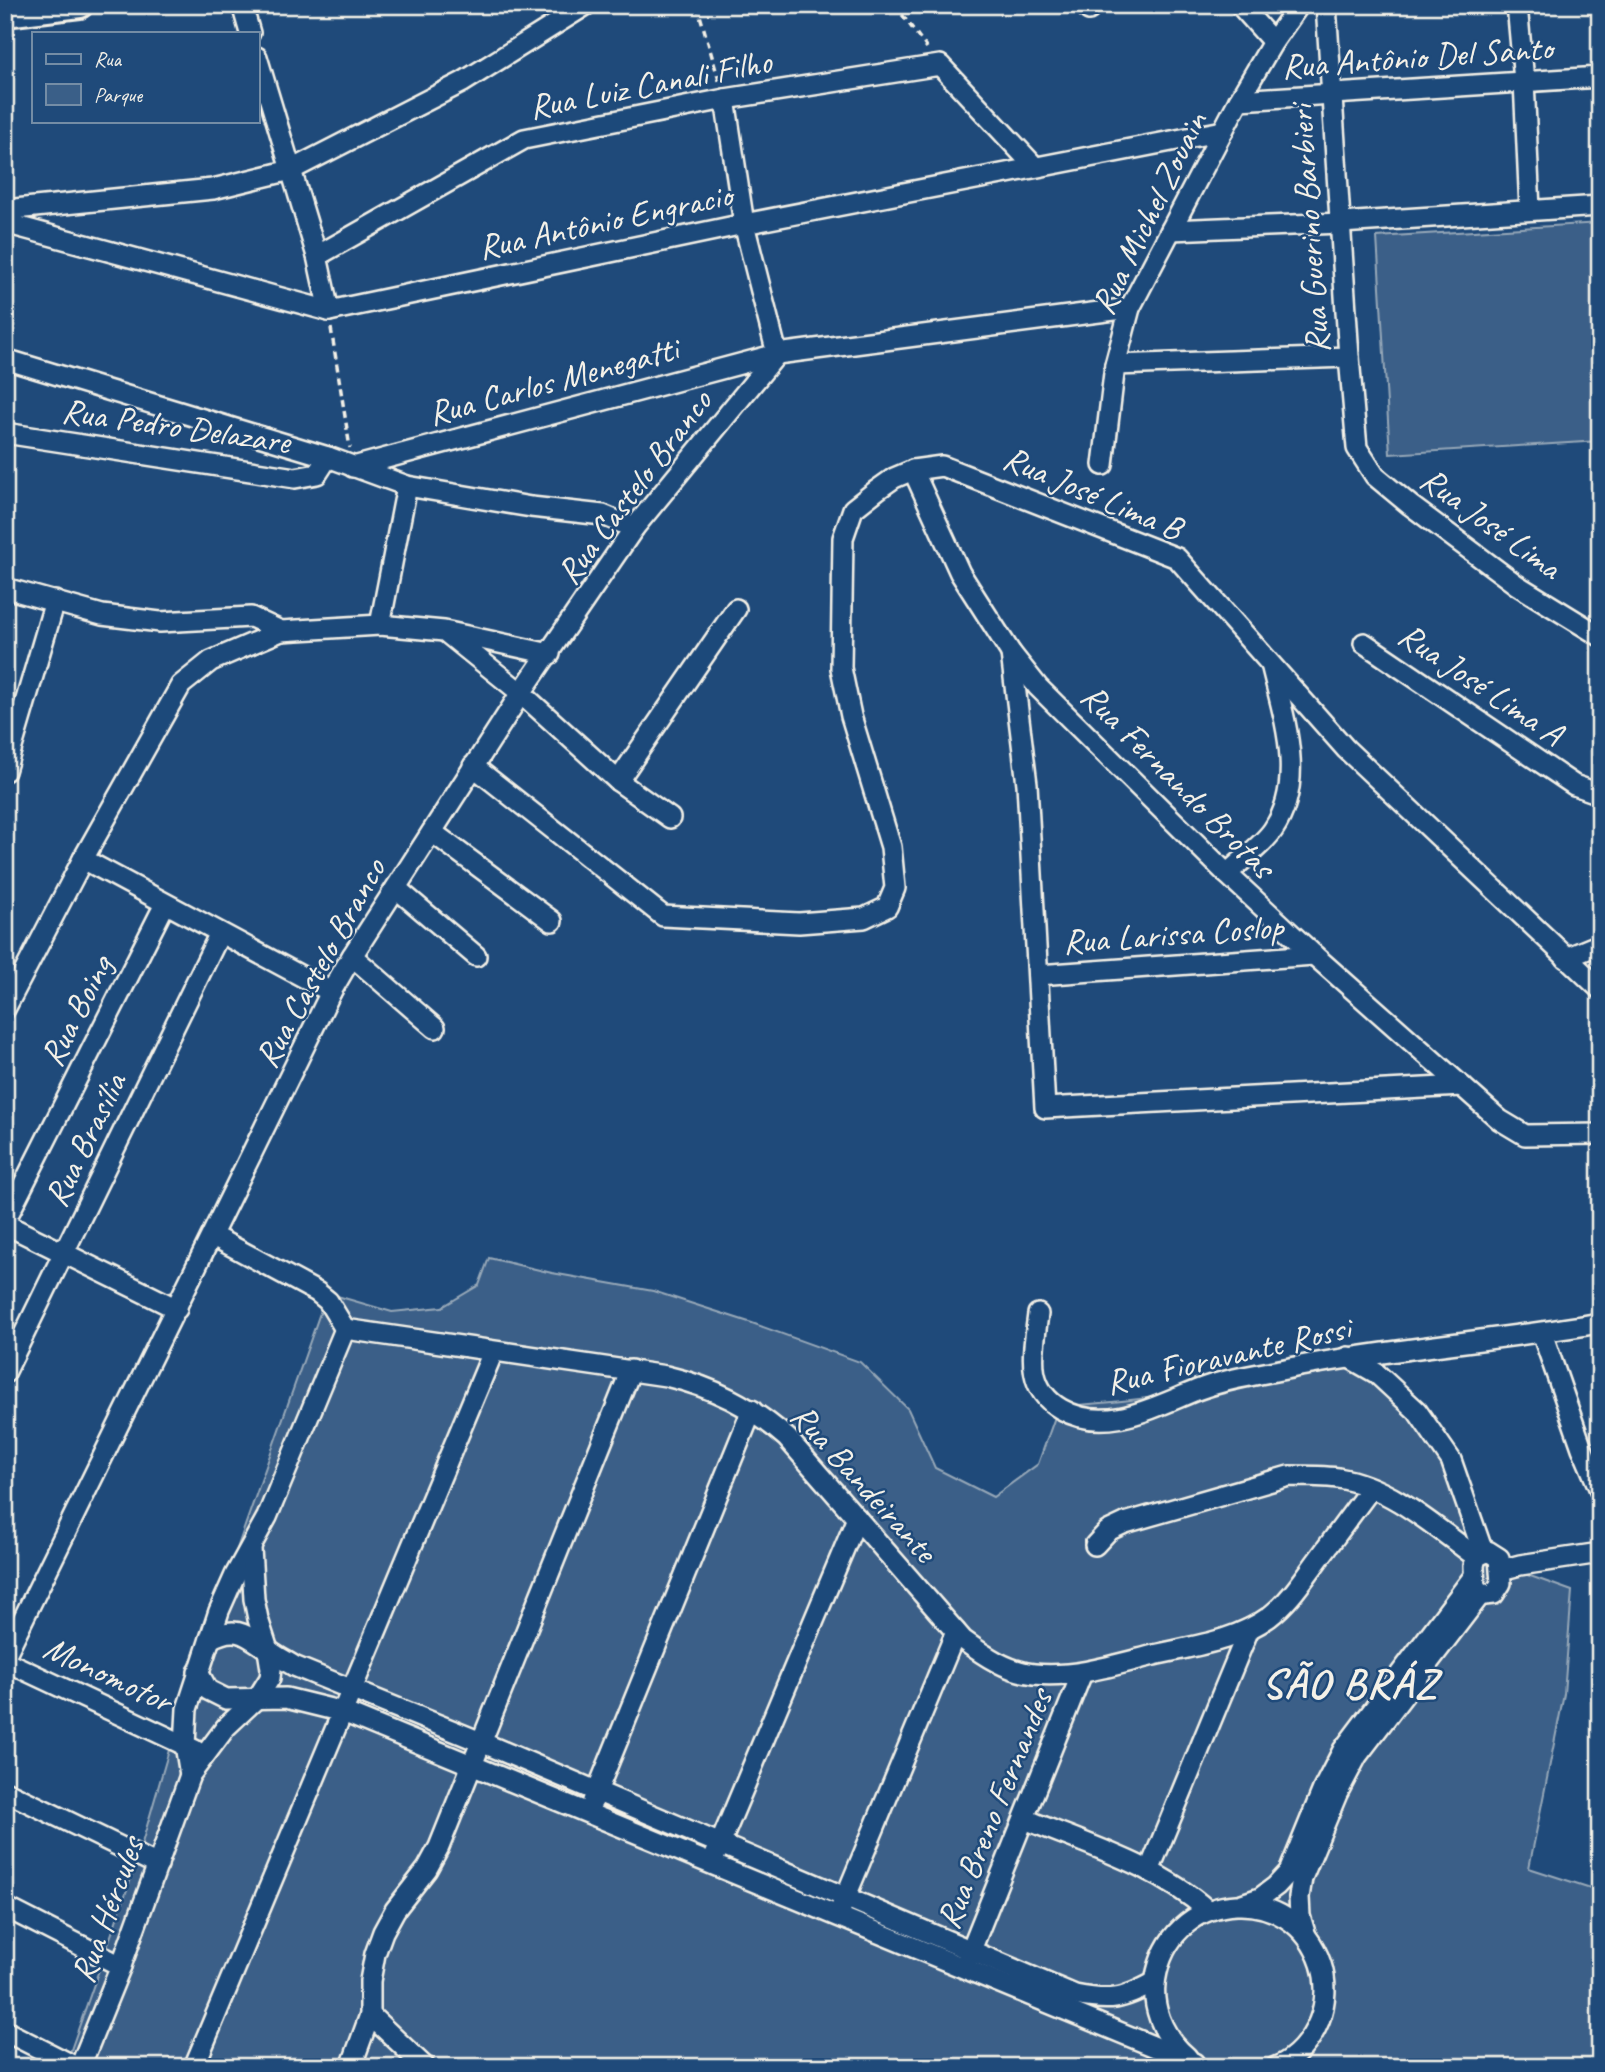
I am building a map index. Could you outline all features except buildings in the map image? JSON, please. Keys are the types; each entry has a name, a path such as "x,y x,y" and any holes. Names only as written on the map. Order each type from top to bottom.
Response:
{"main road":[{"path":"6,14 80,5"}],"street":[{"path":"242,5 250,32"},
{"path":"5,210 213,189 291,170 463,82 586,5"},
{"path":"1240,5 1273,42"},
{"name":"Rua Michel Zouain","path":"1103,465 1115,365 1130,308 1239,100 1273,42 1299,5"},
{"name":"Rua Guerino Barbieri","path":"1326,5 1357,448"},
{"path":"1517,5 1524,81 1530,210"},
{"path":"259,64 317,256 329,311"},
{"path":"940,65 1035,167"},
{"name":"Rua Luiz Canali Filho","path":"317,256 524,139 725,99 940,65"},
{"name":"Rua Antônio Del Santo","path":"1239,100 1600,77"},
{"path":"725,99 744,224 777,354"},
{"name":"Rua Antônio Engracio","path":"5,223 329,311 744,224 1223,131"},
{"path":"1171,230 1341,223 1600,206"},
{"name":"Rua Carlos Menegatti","path":"353,467 777,354 1130,308"},
{"name":"Rua Castelo Branco","path":"5,1658 331,992 352,956 521,693 634,528 777,354"},
{"path":"1115,365 1349,357"},
{"path":"5,359 328,457 407,486 531,507 603,515 634,528"},
{"name":"Rua Pedro Delazare","path":"5,433 295,478 317,474 328,457"},
{"name":"Rua José Lima","path":"1357,448 1375,476 1410,505 1517,585 1600,636"},
{"name":"Rua José Lima B","path":"473,766 663,916 799,923 864,918 887,907 895,888 891,847 851,716 841,668 843,538 853,509 894,478 913,470 942,466 1177,558 1346,749 1600,989"},
{"name":"Rua Fernando Brotas","path":"913,470 960,573 1011,653 1038,687 1227,874 1500,1120 1525,1135 1600,1134"},
{"path":"380,625 407,486"},
{"path":"5,588 102,615 160,622 251,617 281,631"},
{"path":"5,771 55,601"},
{"path":"618,781 736,609"},
{"path":"5,1009 83,859 181,685 211,662 281,631 380,625 444,631 550,653"},
{"path":"444,631 521,693 618,781 670,818"},
{"name":"Rua José Lima A","path":"1364,643 1574,785 1600,794"},
{"path":"1011,653 1027,784 1045,1108 1462,1086"},
{"path":"1227,874 1273,830 1284,807 1289,786 1290,747 1271,664"},
{"path":"432,832 552,921"},
{"path":"83,859 331,992"},
{"path":"396,888 477,956"},
{"name":"Rua Boing","path":"5,1222 165,904"},
{"name":"Rua Brasília","path":"5,1373 220,933"},
{"path":"1566,958 1600,944"},
{"name":"Rua Larissa Coslop","path":"1038,975 1314,955"},
{"path":"352,956 435,1028"},
{"path":"5,1222 177,1309"},
{"path":"213,1236 317,1292 328,1301 345,1329"},
{"name":"Rua Fioravante Rossi","path":"1038,1314 1032,1368 1038,1384 1047,1398 1060,1409 1078,1416 1097,1418 1133,1415 1198,1389 1348,1357 1542,1333 1600,1323"},
{"name":"Rua Bandeirante","path":"345,1329 631,1370 693,1382 719,1392 752,1410 787,1438 956,1632 984,1656 1031,1674 1082,1673 1223,1639 1249,1629 1270,1616 1292,1595 1371,1488"},
{"name":"Rua Hércules","path":"190,1774 185,1745 187,1709 198,1672 224,1598 268,1517 345,1329"},
{"path":"1542,1333 1582,1448 1600,1490"},
{"path":"194,2067 493,1352"},
{"path":"1242,1904 1260,1898 1289,1872 1343,1750 1478,1570 1496,1554 1502,1583 1497,1591 1490,1595 1478,1570 1451,1460 1417,1411 1376,1373 1348,1357"},
{"path":"351,2067 370,2015 370,1981 383,1931 427,1869 439,1847 631,1370"},
{"path":"589,1812 752,1410"},
{"path":"1095,1545 1108,1531 1125,1523 1289,1476 1341,1479 1371,1488 1408,1508 1478,1570"},
{"path":"712,1863 857,1518"},
{"name":"Rua Hércules","path":"78,2067 121,1966 190,1774 226,1727 258,1697 270,1678 268,1650 258,1619 251,1548"},
{"path":"1501,1570 1600,1553"},
{"path":"1305,1934 1298,1897 1302,1878 1345,1775 1478,1570"},
{"path":"1149,1871 1249,1629"},
{"path":"210,1639 218,1634 236,1632 250,1636 294,1666 720,1844 842,1907"},
{"path":"842,1907 956,1632"},
{"name":"Monomotor","path":"5,1658 204,1755"},
{"path":"198,1672 208,1690 216,1696 226,1699 286,1698 343,1712 712,1863 842,1907 968,1959 1198,2065"},
{"name":"Rua Breno Fernandes","path":"968,1959 1082,1673"},
{"path":"5,1791 158,1865"},
{"path":"1025,1819 1172,1882 1207,1910"},
{"path":"1198,2065 1176,2048 1163,2028 1156,2006 1154,1982 1160,1960 1171,1939 1187,1922 1207,1910 1242,1904 1277,1912 1292,1922 1305,1934 1317,1952 1324,1972 1322,2014 1303,2058 1276,2067"},
{"path":"5,1907 121,1966"},
{"path":"968,1959 1075,1995 1102,2000 1130,1996 1154,1982"},
{"path":"370,2015 425,2067"},
{"path":"5,2031 78,2067"}],"path":[{"path":"697,5 725,99"},
{"path":"895,5 940,65"},
{"path":"329,311 353,467"}],"green space":[{"path":"1600,223 1600,441 1390,454 1377,237"},
{"path":"489,1258 552,1273 653,1291 860,1362 908,1409 935,1468 993,1497 1038,1464 1059,1406 1161,1396 1329,1368 1352,1368 1377,1376 1441,1444 1486,1560 1572,1591 1564,1694 1529,1868 1600,1891 1600,2067 65,2067 136,1864 182,1705 327,1293 392,1312 442,1307 479,1285"}],"district":[{"name":"SÃO BRÁZ","path":"1350,1683"}]}
